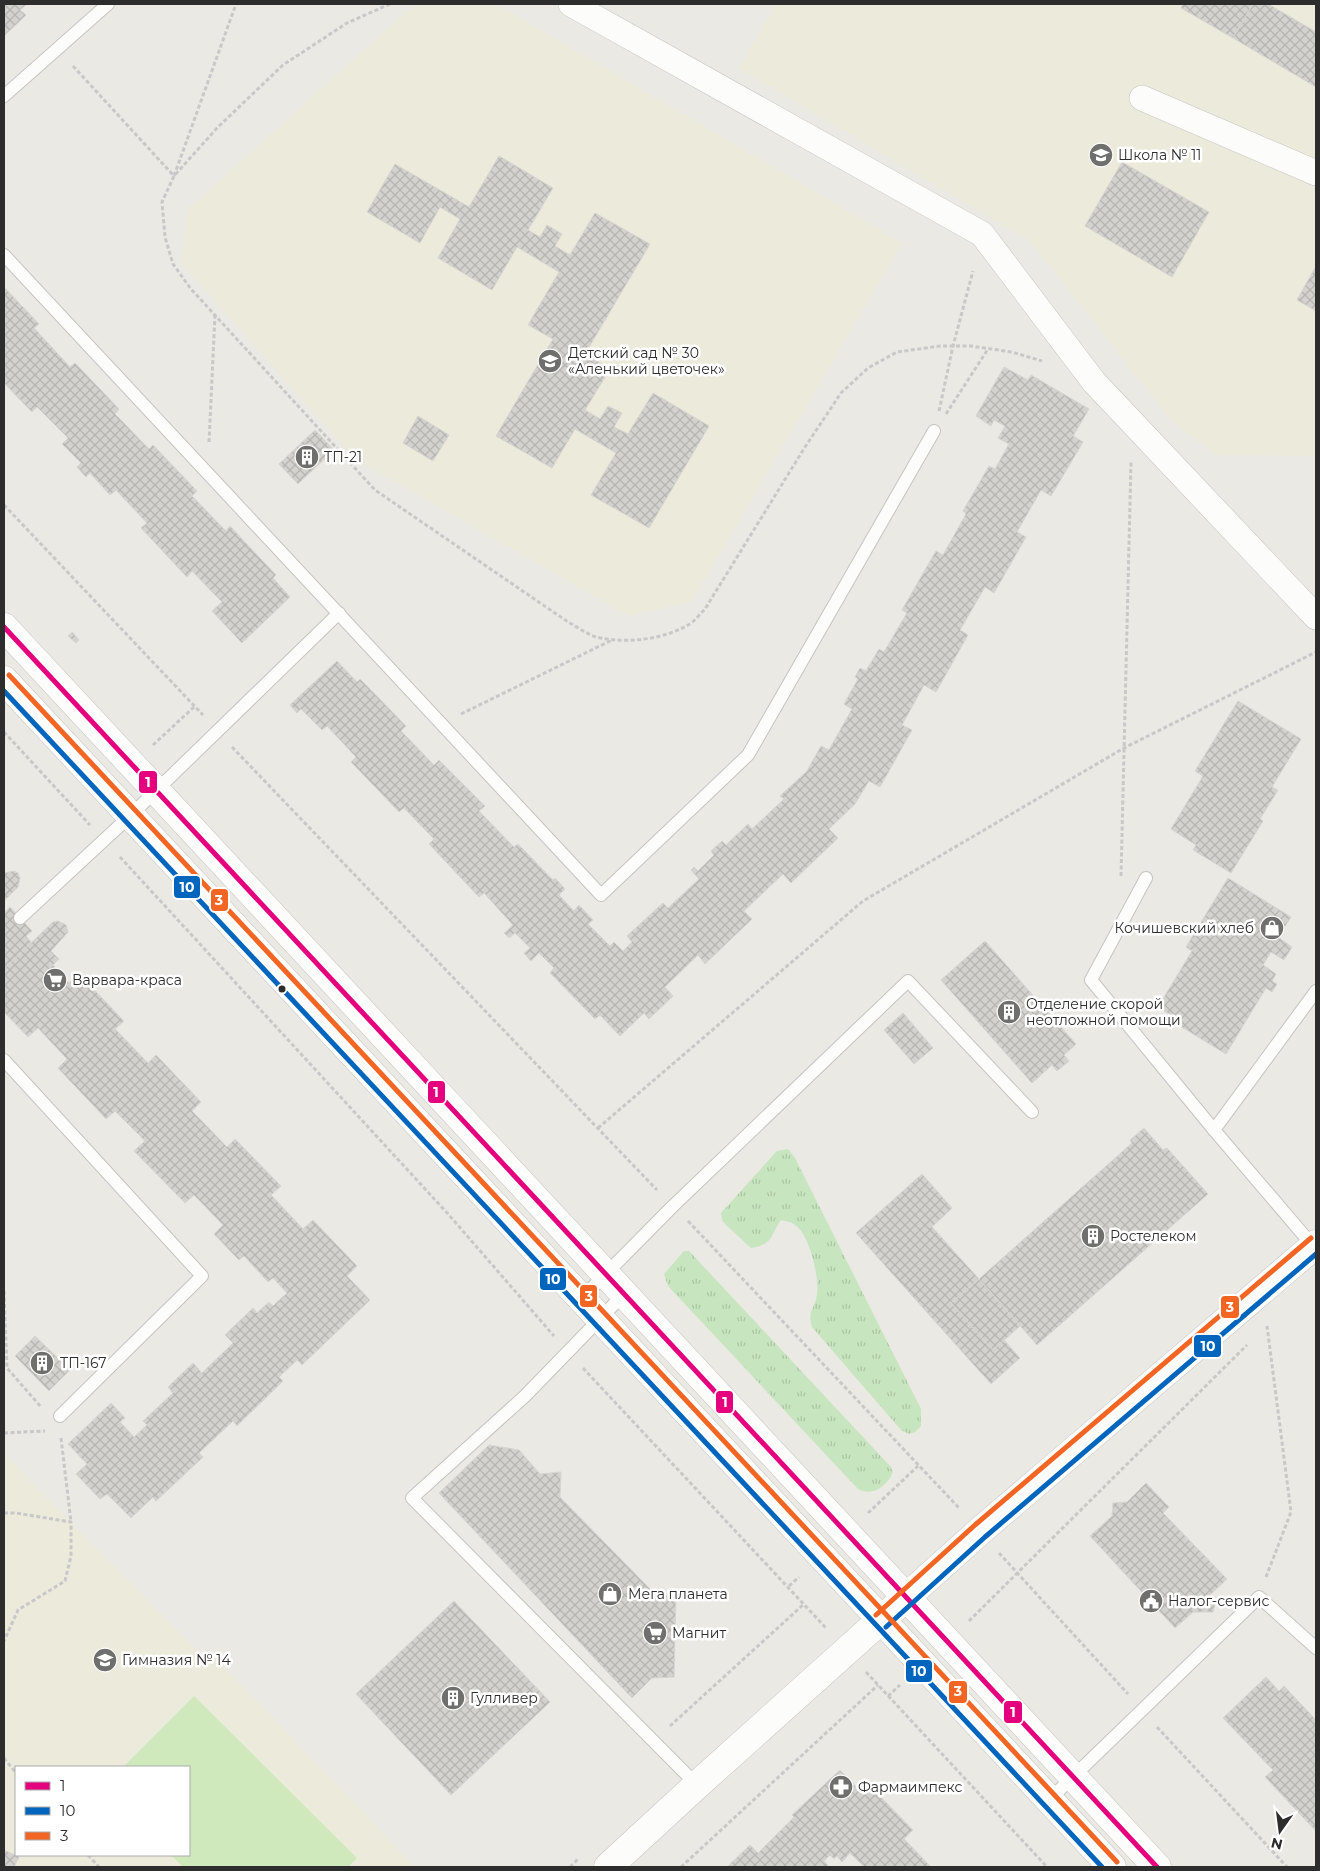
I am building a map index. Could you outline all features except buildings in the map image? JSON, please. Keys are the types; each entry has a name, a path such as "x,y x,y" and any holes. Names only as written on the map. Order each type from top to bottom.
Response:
{"street":[{"path":"571,4 982,234 1094,382 1316,617"},
{"path":"1142,98 1316,173"},
{"path":"4,627 1157,1867"},
{"path":"4,680 1112,1867"},
{"path":"608,1867 980,1531 1315,1245"}],"lane":[{"path":"4,96 108,4"},
{"path":"4,255 602,895 748,755 934,431"},
{"path":"20,918 105,840 339,613"},
{"path":"1146,878 1091,980 1214,1130 1315,1245"},
{"path":"581,1299 673,1206 908,982 1032,1112"},
{"path":"1214,1130 1316,991"},
{"path":"4,1060 202,1276 60,1416"},
{"path":"624,1294 525,1396 412,1498 697,1786"},
{"path":"1049,1800 1259,1597 1316,1648"}],"path":[{"path":"236,4 174,176 162,202 165,237 173,264 191,289 376,490 568,622 595,636 613,639 644,639 670,633 690,624 705,609 805,447 841,393 868,368 897,352 940,346 1012,352 1047,363"},
{"path":"174,176 218,127 283,65 347,23 390,4"},
{"path":"57,48 174,176"},
{"path":"934,431 953,346 982,234"},
{"path":"207,472 215,315"},
{"path":"934,431 988,349"},
{"path":"1121,877 1132,422"},
{"path":"4,504 236,752 673,1206 918,1466"},
{"path":"442,724 613,639"},
{"path":"598,1128 863,901 1124,748 1316,652"},
{"path":"4,732 449,1215 568,1353 788,1586"},
{"path":"4,1292 7,1368 42,1409"},
{"path":"1260,1333 1274,1320"},
{"path":"1259,1597 1291,1512 1267,1326"},
{"path":"1017,1575 1253,1340"},
{"path":"4,1641 18,1610 65,1581 71,1556 71,1522 60,1429"},
{"path":"4,1433 51,1430"},
{"path":"4,1512 71,1522"},
{"path":"681,1867 878,1686"},
{"path":"888,1696 1047,1867"},
{"path":"4,1758 15,1772"},
{"path":"89,1856 99,1867"}],"shaded area":[{"name":"Детский сад № 30 «Аленький цветочек»","path":"419,4 496,4 902,243 692,601 629,616 354,458 181,263 189,208 406,12"},
{"name":"Школа № 11","path":"776,4 1316,4 1316,456 1218,455 1174,424 1031,242 739,68"},
{"name":"Гимназия № 14","path":"4,1454 208,1662 216,1658 415,1867 4,1867"}],"green space":[{"path":"788,1149 795,1158 921,1409 921,1426 915,1432 909,1434 901,1430 812,1327 810,1316 817,1294 817,1278 809,1246 800,1230 792,1223 781,1220 767,1242 751,1248 722,1220 721,1213 777,1151"},
{"path":"684,1251 689,1251 890,1466 893,1472 883,1486 869,1492 858,1489 668,1286 664,1274"},
{"path":"194,1696 357,1858 348,1867 183,1867 172,1856 190,1856 190,1766 124,1766"}],"transit line":[{"name":"1","path":"4,627 1157,1867"},
{"name":"3","path":"9,675 1117,1862"},
{"name":"10","path":"4,691 1102,1867"},
{"name":"3","path":"876,1615 975,1525 1311,1238"},
{"name":"10","path":"886,1627 985,1537 1316,1254"}],"place":[{"name":"Школа № 11","path":"1101,155"},
{"name":"Детский сад № 30 «Аленький цветочек»","path":"550,361"},
{"name":"ТП-21","path":"307,457"},
{"name":"Кочишевский хлеб","path":"1272,928"},
{"name":"Варвара-краса","path":"55,980"},
{"name":"Отделение скорой неотложной помощи","path":"1009,1012"},
{"name":"Ростелеком","path":"1093,1236"},
{"name":"ТП-167","path":"42,1363"},
{"name":"Мега планета","path":"610,1594"},
{"name":"Налог-сервис","path":"1151,1601"},
{"name":"Магнит","path":"655,1633"},
{"name":"Гимназия № 14","path":"105,1660"},
{"name":"Гулливер","path":"453,1698"},
{"name":"Фармаимпекс","path":"841,1787"}]}
